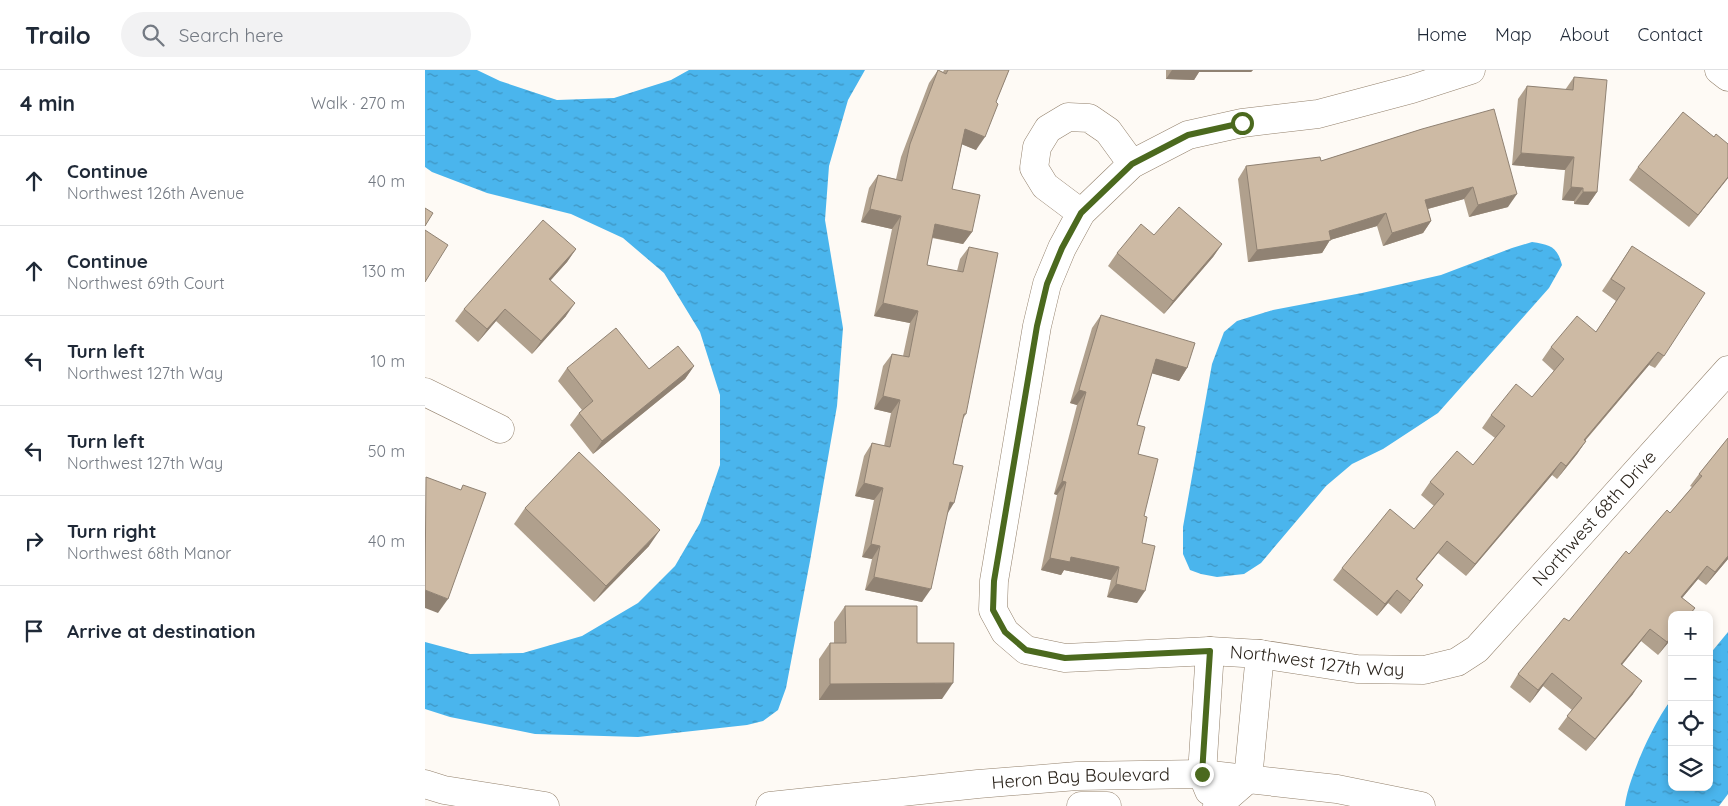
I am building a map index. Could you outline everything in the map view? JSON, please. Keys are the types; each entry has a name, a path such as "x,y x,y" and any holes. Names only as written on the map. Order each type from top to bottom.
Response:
{"street":[{"path":"1132,164 1108,131 1089,118 1068,117 1048,129 1037,147 1034,168 1045,186 1081,213 1132,164 1188,135 1242,123 1318,114 1412,89 1471,70"},
{"path":"1719,70 1728,77"},
{"name":"Northwest 127th Way","path":"1081,213 1062,248 1047,284 1037,326 994,581 993,610 1005,632 1026,650 1065,658 1210,651 1260,654 1357,669 1424,670 1457,662"},
{"name":"Northwest 68th Drive","path":"1457,662 1477,649 1728,370"},
{"path":"425,392 500,429"},
{"path":"1210,651 1202,774 1217,806 1248,779 1260,654"},
{"name":"Heron Bay Boulevard","path":"770,806 988,783 1077,776 1202,774 1337,789 1421,806"},
{"path":"425,784 443,790 545,806"},
{"name":"Heron Bay Boulevard","path":"1081,806 1107,806"}],"water":[{"path":"425,70 477,70 500,81 557,100 614,98 671,80 689,70 865,70 848,100 829,166 825,220 843,328 837,406 786,688 778,710 763,721 747,725 638,737 535,734 450,717 425,709 425,642 470,654 523,653 582,636 638,603 675,566 700,523 720,465 720,395 700,332 664,273 623,238 571,214 487,193 432,172 425,167"},
{"path":"1532,242 1544,244 1555,250 1562,265 1549,288 1438,413 1383,449 1352,464 1326,486 1261,563 1244,574 1217,577 1190,570 1183,554 1183,527 1212,364 1224,332 1237,321 1273,310 1362,293 1441,275"},
{"path":"1728,632 1728,794 1719,806 1625,806 1636,766 1650,735 1668,704 1668,791 1713,791 1713,650"}],"building":[{"path":"938,70 946,74 948,70 1009,70 985,137 965,129 952,189 980,195 972,232 935,224 927,265 963,272 969,247 998,253 966,414 964,414 953,464 963,466 954,503 950,502 931,589 874,577 880,546 871,544 883,488 864,483 872,443 890,447 900,400 883,396 892,354 909,357 918,311 883,303 901,216 870,209 878,175 902,181 910,144"},
{"path":"1574,77 1607,80 1597,192 1583,192 1583,188 1571,187 1574,157 1521,153 1527,86 1573,90"},
{"path":"1494,109 1517,194 1478,205 1473,187 1425,200 1431,221 1392,233 1386,213 1329,231 1331,240 1257,250 1246,166 1320,157 1321,161 1422,129"},
{"path":"1683,112 1714,137 1716,134 1728,144 1728,177 1698,215 1638,167"},
{"path":"1179,207 1222,244 1173,301 1117,253 1141,224 1154,235"},
{"path":"425,208 433,213 425,226"},
{"path":"543,220 576,249 549,279 575,303 541,341 505,309 487,329 464,309"},
{"path":"425,230 448,245 425,282"},
{"path":"1632,246 1705,293 1664,356 1658,352 1584,440 1586,441 1566,466 1561,462 1475,564 1447,541 1416,579 1423,585 1410,601 1397,590 1385,604 1342,568 1390,509 1414,529 1444,494 1430,482 1457,451 1473,465 1505,426 1491,415 1516,384 1532,397 1564,359 1551,347 1577,316 1596,332 1625,288 1611,279"},
{"path":"1101,315 1195,343 1187,368 1156,359 1137,425 1145,427 1138,454 1158,459 1144,516 1147,517 1142,543 1155,546 1145,591 1116,584 1119,567 1071,557 1070,562 1050,558 1066,482 1062,481 1086,392 1079,390"},
{"path":"616,328 649,369 678,346 694,366 602,441 579,413 593,401 567,368"},
{"path":"1728,438 1728,556 1715,572 1707,566 1681,597 1695,608 1692,611 1668,611 1667,642 1650,629 1621,664 1642,681 1595,739 1567,716 1582,698 1552,673 1538,690 1518,674 1564,618 1569,621 1626,551 1629,554 1667,510 1670,513 1702,476 1699,474"},
{"path":"579,452 660,530 606,586 525,508"},
{"path":"426,477 461,490 463,485 486,493 448,599 425,590"},
{"path":"845,606 917,606 917,643 954,643 953,683 830,684 830,643 846,643"}],"route":[{"path":"1202,774 1210,651 1065,658 1026,650 1005,632 993,610 994,581 1037,326 1047,284 1062,248 1081,213 1132,164 1188,135 1242,123"}]}
